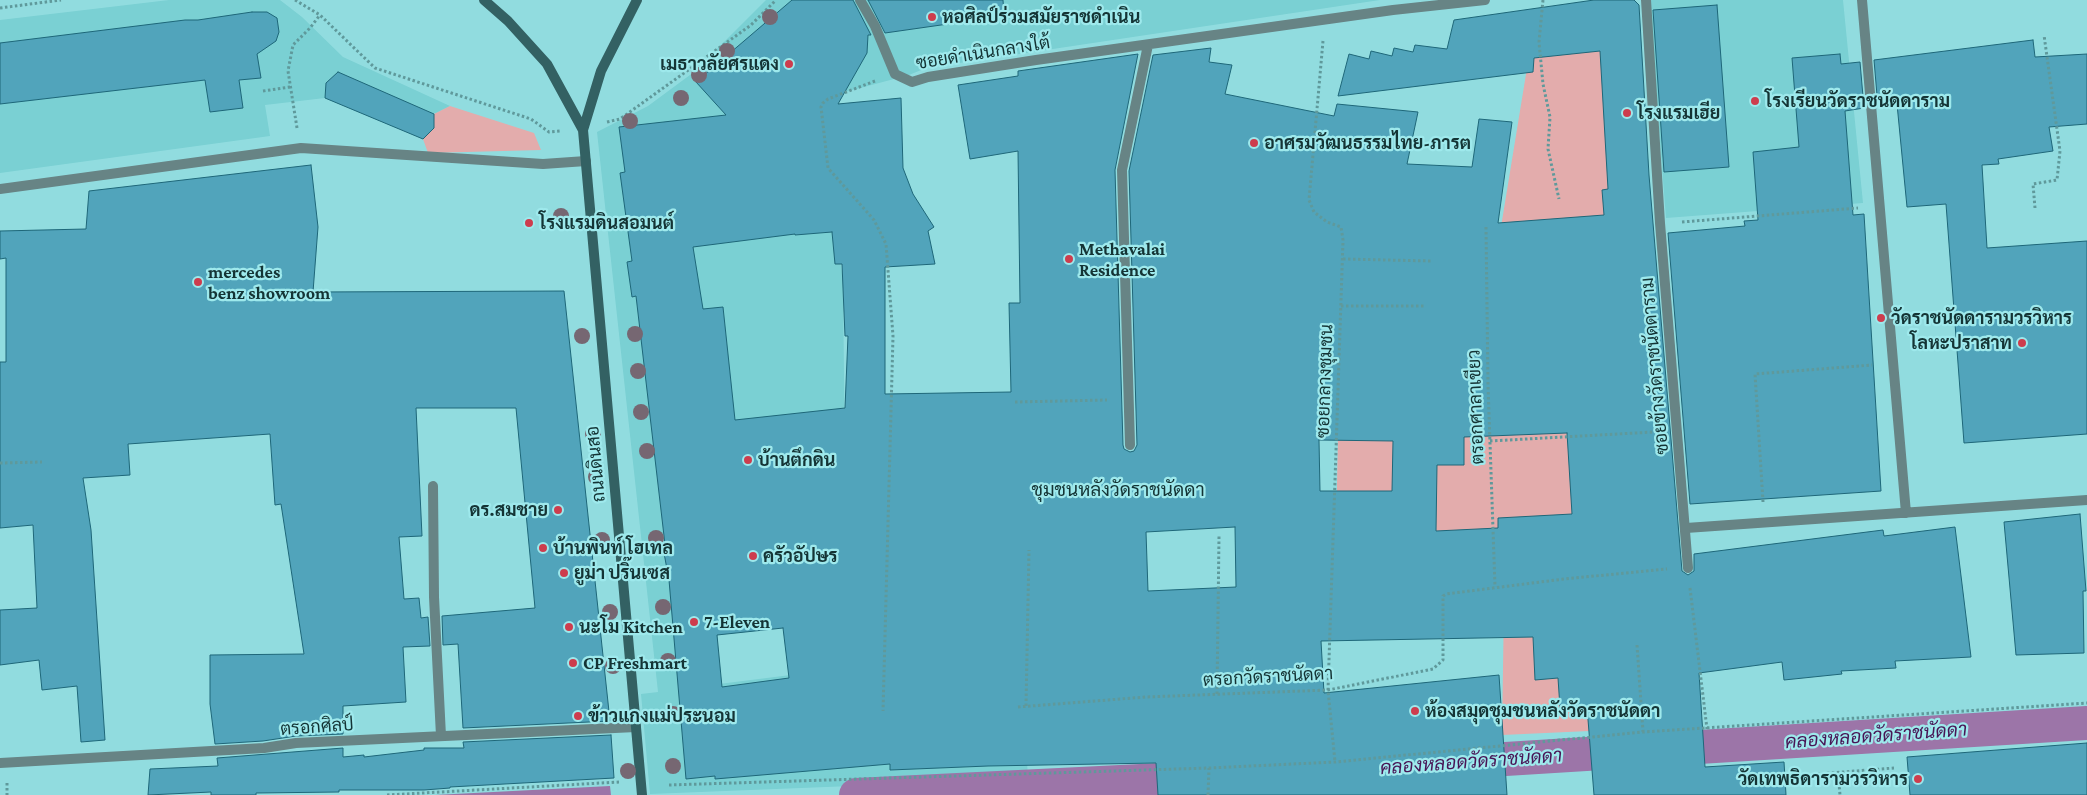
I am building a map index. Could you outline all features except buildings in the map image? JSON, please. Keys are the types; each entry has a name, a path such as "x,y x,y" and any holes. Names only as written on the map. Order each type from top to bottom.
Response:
{"main road":[{"name":"ถนนดินสอ","path":"484,0 508,21 547,64 583,130"},
{"name":"ถนนดินสอ","path":"637,0 601,71 583,130 642,792"}],"street":[{"name":"ซอยดำเนินกลางใต้","path":"860,0 875,26 895,74 912,82 928,77 1325,20 1392,5 1484,0"},
{"name":"ซอยข้างวัดราชนัดดาราม","path":"1646,0 1660,223 1688,568"},
{"path":"1862,0 1906,513"},
{"path":"1130,446 1122,170 1148,45"},
{"path":"0,189 301,148 543,164 586,161"},
{"path":"433,486 434,597 441,736"},
{"path":"1686,528 2087,500"},
{"name":"ตรอกศิลป์","path":"0,763 264,748 296,743 636,727"}],"path":[{"path":"0,8 61,0"},
{"path":"296,0 320,15 375,68 531,119 549,132"},
{"path":"620,119 751,25 776,0"},
{"path":"1543,0 1538,42 1543,84 1550,117 1548,149 1560,199"},
{"path":"301,148 288,71 293,45 320,15"},
{"name":"ซอยกลางชุมชน","path":"1325,20 1309,200 1314,212 1327,222 1341,228 1344,240 1328,690 1335,762"},
{"path":"2035,208 2033,184 2057,180 2060,151 2044,35"},
{"path":"883,712 893,336 886,244 874,220 828,168 821,107 828,99 895,74"},
{"path":"263,91 290,87"},
{"path":"1682,222 1879,206"},
{"name":"ตรอกศาลาเขียว","path":"1486,226 1495,588"},
{"path":"1343,259 1432,261"},
{"path":"1341,306 1426,306"},
{"path":"1764,522 1754,374 1893,363"},
{"path":"1015,402 1129,400"},
{"path":"1490,441 1677,431"},
{"path":"0,463 42,462"},
{"path":"1217,694 1219,536"},
{"path":"1026,706 1029,550"},
{"path":"1688,568 1707,729"},
{"name":"ตรอกวัดราชนัดดา","path":"1018,707 1146,697 1328,690 1433,668 1439,665 1443,660 1443,596 1449,593 1564,578 1688,568"},
{"path":"1637,645 1643,732"},
{"path":"669,785 1209,770 1335,762 1643,732 2087,703"},
{"path":"1792,776 1894,768"},
{"path":"1208,795 1209,770"},
{"path":"1838,772 1840,795"},
{"path":"387,795 619,782"}],"shaded area":[{"path":"169,0 280,0 302,17 343,57 450,106 434,114 434,128 423,139 325,98 265,105 270,136 0,173 0,20"},
{"path":"766,0 1380,0 926,68 909,75 819,99 822,149 843,279 846,572 716,585 719,684 1021,646 1028,779 650,794 641,694 658,692 597,132 648,106 694,72"},
{"name":"โรงเรียนวัดราชนัดดาราม","path":"1649,0 1843,0 1863,203 1666,218"},
{"path":"1536,13 1613,26 1640,300 1501,227"},
{"path":"450,106 534,133 541,150 428,153 423,139 434,128 434,114"},
{"path":"1340,329 1577,427 1589,731 1502,735 1505,536 1336,538"},
{"path":"610,786 611,795 435,795"}],"waterway":[{"name":"คลองหลอดวัดราชนัดดา","path":"1457,762 2087,723"},
{"name":"คลองหลอดวัดราชนัดดา","path":"856,795 1202,778"}],"place":[{"name":"หอศิลป์ร่วมสมัยราชดำเนิน","path":"932,17"},
{"name":"เมธาวลัยศรแดง","path":"789,64"},
{"name":"โรงเรียนวัดราชนัดดาราม","path":"1755,101"},
{"name":"โรงแรมเฮีย","path":"1627,113"},
{"name":"อาศรมวัฒนธรรมไทย-ภารต","path":"1254,143"},
{"name":"โรงแรมดินสอมนต์","path":"529,223"},
{"name":"Methavalai Residence","path":"1069,259"},
{"name":"mercedes benz showroom","path":"198,282"},
{"name":"วัดราชนัดดารามวรวิหาร","path":"1881,318"},
{"name":"โลหะปราสาท","path":"2022,343"},
{"name":"บ้านตึกดิน","path":"748,460"},
{"name":"ดร.สมชาย","path":"558,510"},
{"name":"บ้านพินท์ โฮเทล","path":"543,548"},
{"name":"ครัวอัปษร","path":"753,556"},
{"name":"ยูม่า ปริ๊นเซส","path":"564,573"},
{"name":"7-Eleven","path":"694,622"},
{"name":"นะโม Kitchen","path":"569,627"},
{"name":"CP Freshmart","path":"573,663"},
{"name":"ห้องสมุดชุมชนหลังวัดราชนัดดา","path":"1415,711"},
{"name":"ข้าวแกงแม่ประนอม","path":"578,716"},
{"name":"วัดเทพธิดารามวรวิหาร","path":"1918,779"}],"district":[{"name":"ชุมชนหลังวัดราชนัดดา","path":"1118,490"}]}
